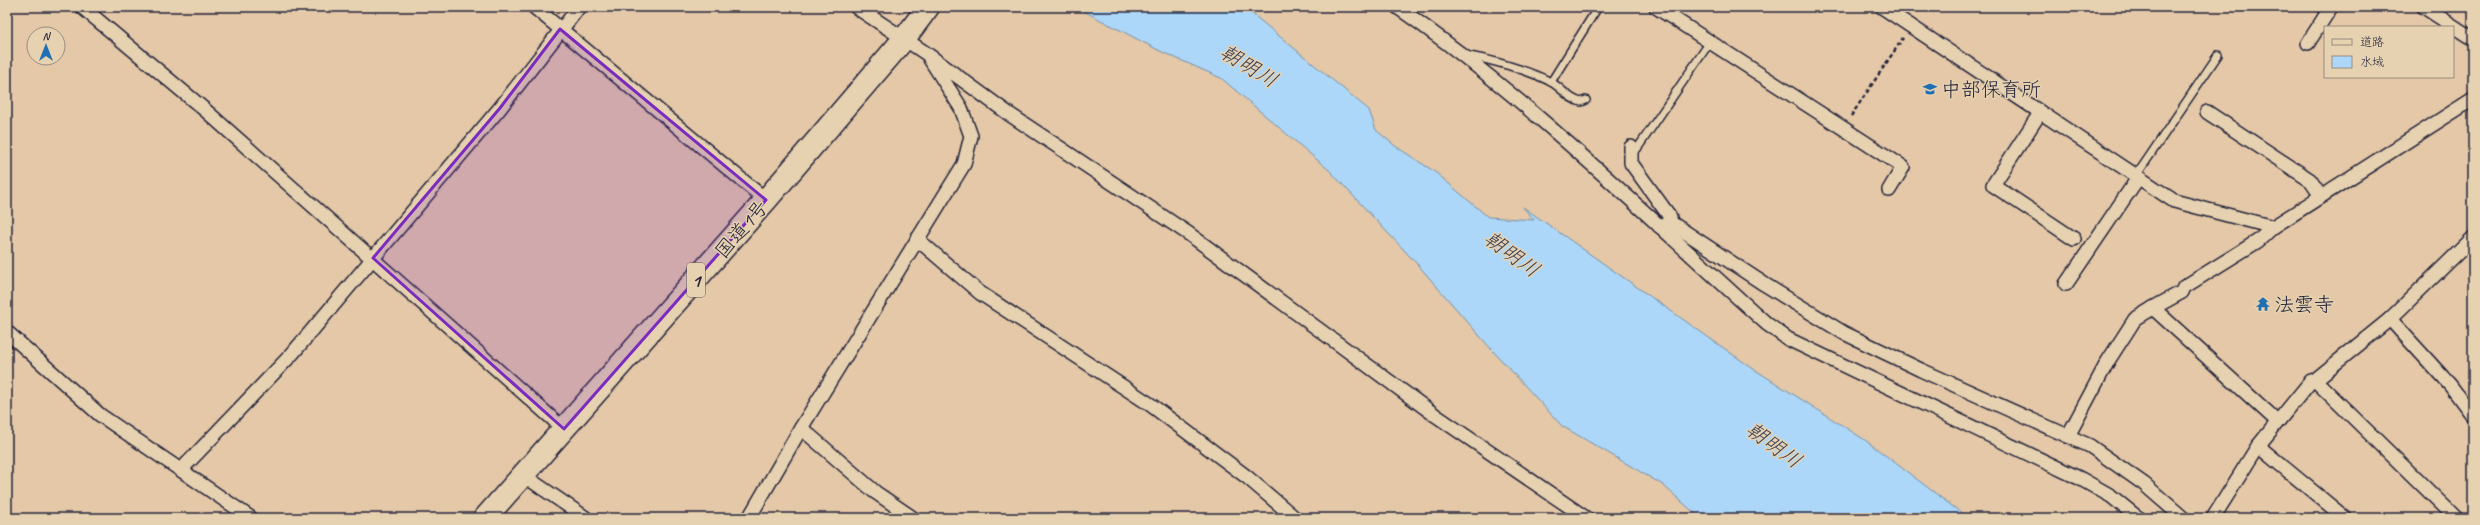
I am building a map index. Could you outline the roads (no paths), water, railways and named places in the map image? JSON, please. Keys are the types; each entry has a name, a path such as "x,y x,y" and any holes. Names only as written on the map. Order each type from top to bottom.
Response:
{"highway":[{"name":"国道1号","path":"485,518 766,200 904,39 926,9"}],"street":[{"path":"82,7 205,110 564,429"},
{"path":"534,7 766,200"},
{"path":"181,470 292,354 500,108 560,29 579,7"},
{"path":"856,7 927,54 1009,114 1190,234 1434,415 1586,518"},
{"path":"1397,7 1462,54 1620,190 1664,224 1767,324 1788,339 2081,479 2111,496 2138,518"},
{"path":"1656,7 1903,167 1889,190"},
{"path":"1882,7 2174,201 2273,227"},
{"path":"2308,43 2331,7"},
{"path":"2424,7 2473,38"},
{"path":"749,518 801,428 964,164 971,136 961,108 927,54"},
{"path":"2068,436 2108,361 2135,319 2182,292 2184,287 2258,241 2273,227 2473,99"},
{"path":"2207,112 2310,180 2321,196"},
{"path":"2040,113 1993,185 2074,239"},
{"path":"1634,148 1631,163 1670,217 1664,224"},
{"path":"2066,284 2137,177"},
{"path":"1664,224 1844,333 1921,370 2068,436 2109,457 2183,518"},
{"path":"2213,518 2258,446 2311,381 2315,380 2390,319 2473,238"},
{"path":"917,239 980,293 1151,405 1247,478 1295,518"},
{"path":"2153,308 2277,421"},
{"path":"2390,319 2450,384 2473,416"},
{"path":"7,332 100,415 251,518"},
{"path":"2315,380 2456,518"},
{"path":"801,428 875,492 913,518"},
{"path":"2258,446 2345,518"},
{"path":"524,475 586,518"}],"lane":[{"path":"1551,82 1598,7"},
{"path":"1634,148 1710,42"},
{"path":"1462,54 1485,58 1551,82 1574,100 1581,102 1586,100"},
{"path":"2137,177 2218,55"}],"water":[{"name":"朝明川","path":"1076,7 1244,7 1369,110 1376,130 1395,146 1435,172 1488,217 1534,220 1523,207 1752,368 1865,440 1968,518 1700,518 1663,485 1562,426 1492,350 1418,265 1329,170 1221,78 1160,51"}],"place":[{"name":"中部保育所","path":"1930,89"},
{"name":"法雲寺","path":"2263,304"}]}
